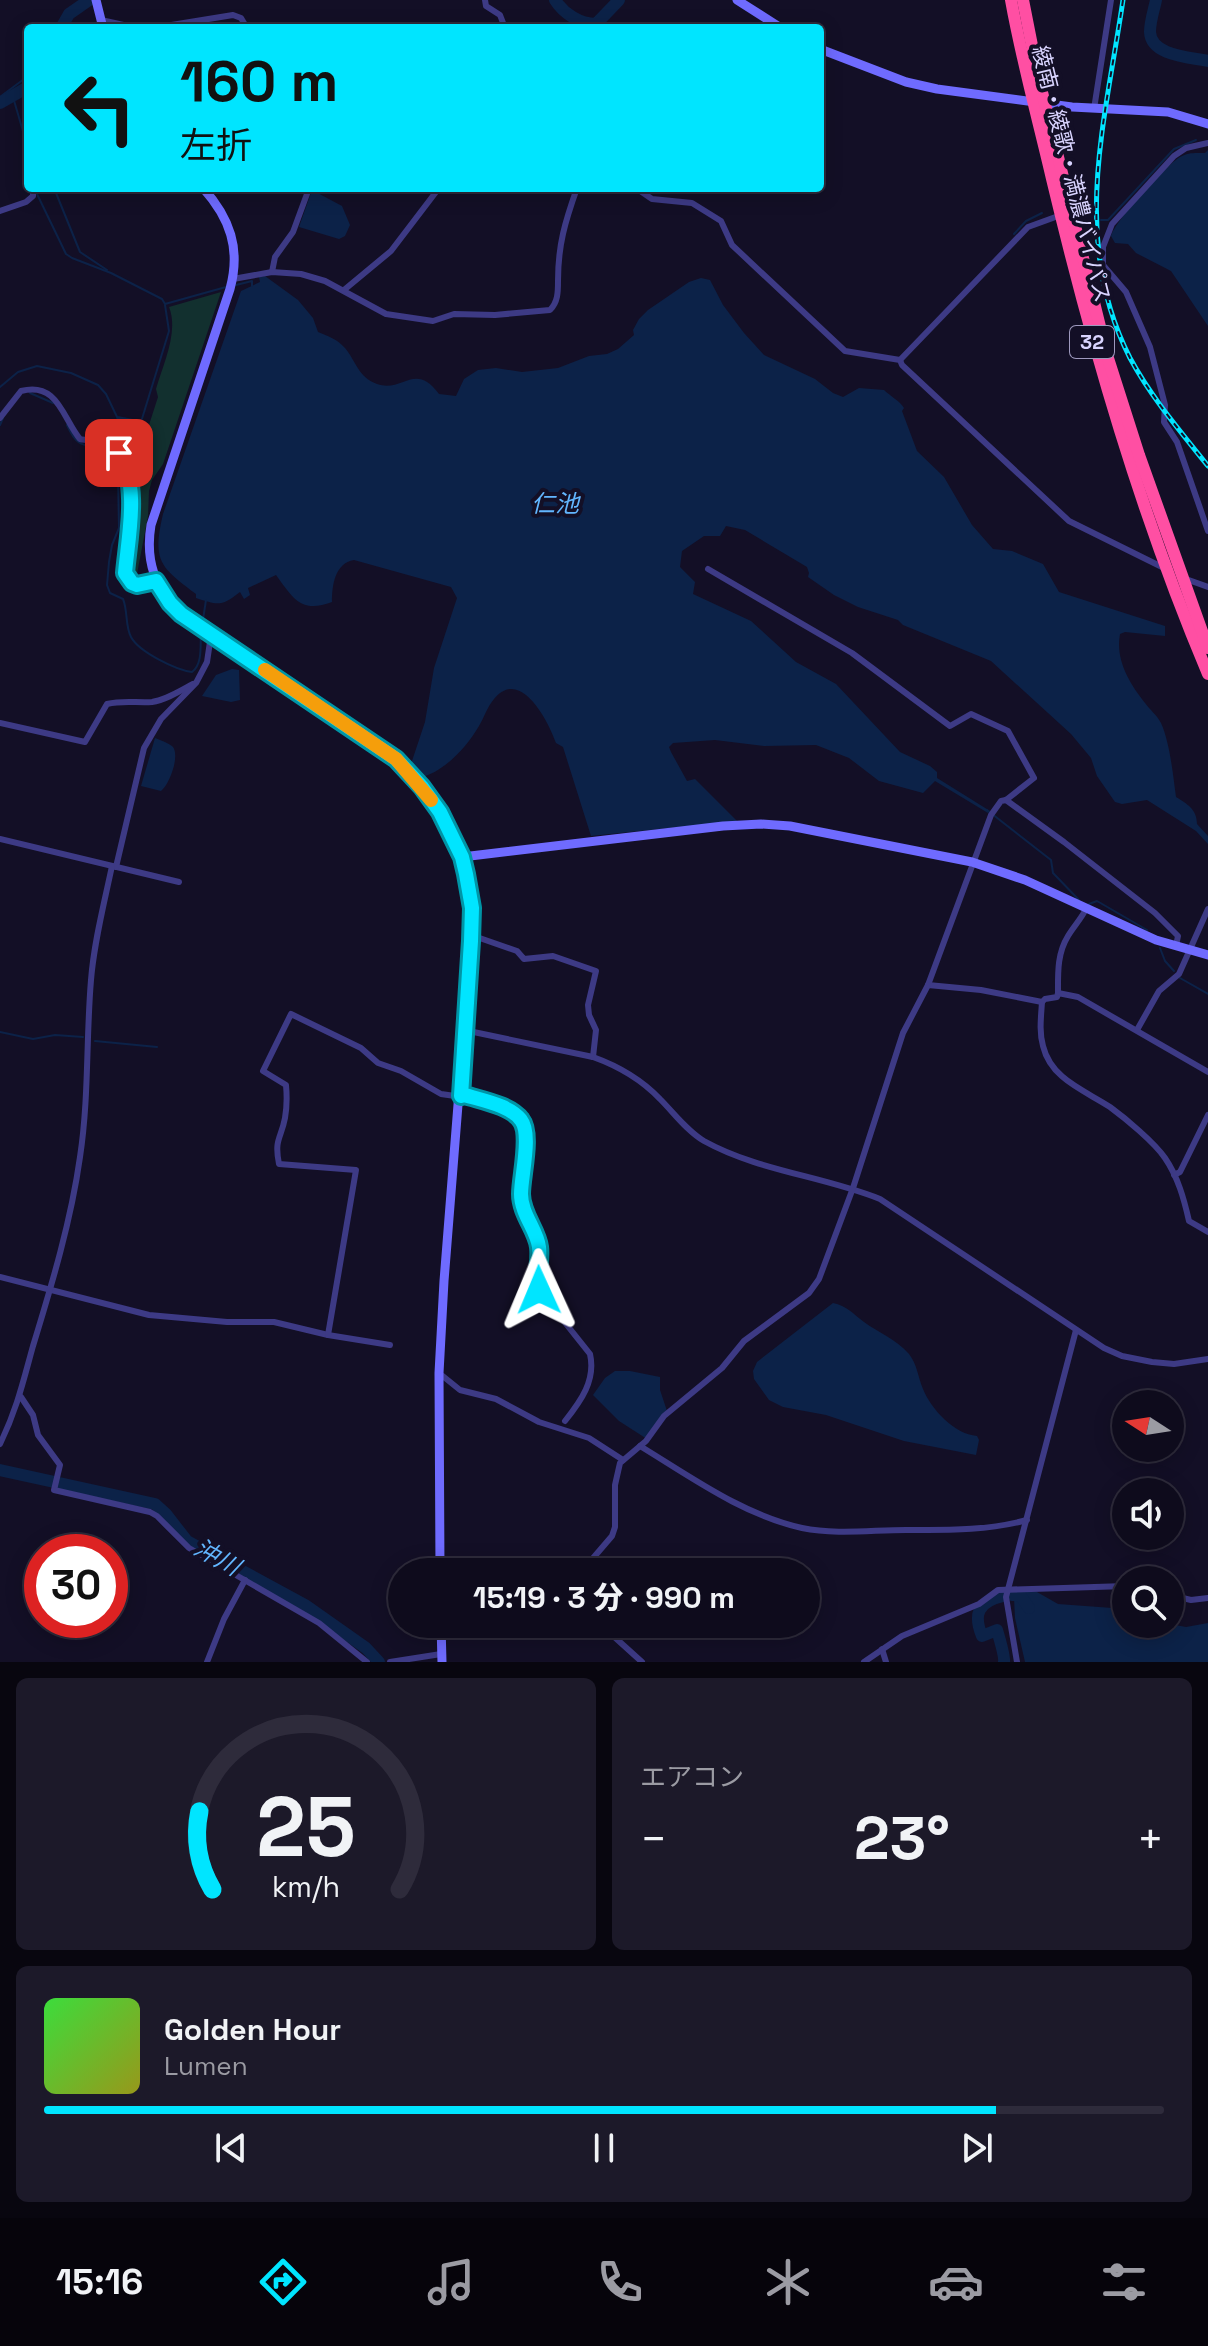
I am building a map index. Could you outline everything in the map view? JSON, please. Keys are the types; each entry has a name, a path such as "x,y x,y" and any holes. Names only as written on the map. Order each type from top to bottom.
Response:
{"highway":[{"name":"綾南・綾歌・満濃バイパス","path":"1011,0 1107,355 1208,648"},
{"name":"綾南・綾歌・満濃バイパス","path":"1023,0 1061,215 1096,356 1168,570 1208,674"}],"street":[{"path":"485,0 486,6 500,15 503,24"},
{"path":"737,0 775,24"},
{"path":"1094,109 1111,0"},
{"path":"97,2 102,24"},
{"path":"178,24 233,15 241,18 245,24"},
{"path":"824,51 906,82 937,89 1094,109 1168,112 1208,124"},
{"path":"1208,143 1186,148 1174,156 1112,224 1103,247 1103,265 1126,292 1150,347 1165,405 1164,422 1177,442 1208,531"},
{"path":"0,211 26,202 36,192"},
{"path":"206,192 219,210 234,243 236,257 231,284 151,525 149,553 156,581 170,603 196,625 396,759 440,812 462,857 472,908 439,1373 440,1558"},
{"path":"272,272 275,257 293,232 307,192"},
{"path":"344,290 391,251 436,192"},
{"path":"231,284 272,272 316,277 386,314 433,321 454,314 495,315 550,310 557,297 558,248 576,192"},
{"path":"640,192 656,200 692,203 721,221 732,245 845,351 900,360"},
{"path":"900,360 1028,227 1061,215"},
{"path":"1080,252 1103,247"},
{"path":"900,360 1069,521 1182,578 1208,587"},
{"path":"0,418 21,391 35,390 60,403 80,439 105,442 119,453 124,461 132,508 125,573 137,585 156,581"},
{"path":"593,1558 612,1536 615,1527 615,1485 623,1460 640,1446 664,1416 702,1387 744,1341 809,1293 819,1279 853,1188 903,1033 928,985 992,813 1001,801 1034,778 1008,731 971,714 950,726 852,653 708,569"},
{"path":"0,1444 21,1397 51,1291 80,1158 96,942 144,748 161,719 196,683 207,662 209,634"},
{"path":"0,723 85,742 91,737 107,704 127,700 151,702 196,683"},
{"path":"1006,800 1155,913 1178,936 1176,946"},
{"path":"462,857 723,826 790,826 972,862 1025,880 1156,940 1208,955"},
{"path":"0,839 179,882"},
{"path":"928,985 981,990 1042,1002 1057,997 1059,958 1066,939 1081,921 1086,909"},
{"path":"1137,1030 1159,991 1179,974 1208,909"},
{"path":"471,935 517,951 524,959 553,956 596,971 588,1005 596,1030 593,1057"},
{"path":"1058,993 1078,997 1208,1072"},
{"path":"1042,1002 1043,1048 1059,1074 1123,1119 1164,1156 1174,1175 1189,1221 1208,1232"},
{"path":"328,1335 356,1170 279,1164 276,1150 287,1110 286,1085 263,1071 291,1014 361,1048 386,1067 401,1071 441,1094 503,1107 523,1123 521,1196 528,1223 539,1244 536,1282 539,1290 590,1354 593,1366 589,1383 565,1421"},
{"path":"464,1030 613,1064 657,1096 688,1129 711,1144 785,1171 853,1188 880,1199 1076,1330 1122,1356 1174,1364 1208,1359"},
{"path":"1174,1175 1180,1172 1208,1115"},
{"path":"0,1277 149,1315 227,1322 274,1322 390,1345"},
{"path":"1017,1662 1006,1604 1008,1590 1076,1330"},
{"path":"439,1373 460,1390 496,1399 539,1422 589,1438 623,1460"},
{"path":"21,1397 33,1415 38,1435 60,1465 54,1490 150,1512 183,1544 319,1623 367,1662"},
{"path":"640,1446 741,1506 802,1528 847,1532 981,1530 1027,1520"},
{"path":"207,1662 224,1619 245,1580"},
{"path":"864,1662 941,1618 979,1604 998,1590 1112,1586"},
{"path":"1184,1598 1208,1598"},
{"path":"390,1662 442,1658 441,1638"},
{"path":"615,1638 642,1662"},
{"path":"882,1649 886,1662"}],"green space":[{"path":"221,292 163,464 152,480 137,574 141,577 138,578 131,571 139,518 136,483 139,456 158,397 156,389 171,337 169,307"}],"water":[{"path":"1208,150 1208,326 1171,271 1136,253 1128,244 1115,243 1111,236 1131,206 1173,162 1186,154 1205,153"},
{"path":"311,192 342,206 350,225 345,236 339,239 299,227"},
{"name":"仁池","path":"265,276 298,300 313,318 318,332 342,345 361,373 371,381 386,386 423,380 439,394 456,396 464,379 478,370 496,368 522,372 558,368 618,349 634,335 633,330 639,319 648,310 689,282 701,278 710,280 723,305 764,355 815,379 843,397 859,388 884,390 900,403 917,451 944,477 972,525 993,549 1012,551 1043,564 1059,592 1165,626 1165,636 1120,634 1120,653 1129,680 1161,723 1169,749 1176,797 1193,811 1197,824 1208,836 1208,844 1196,831 1147,800 1122,804 1115,802 1097,776 1091,758 1071,734 991,661 834,595 808,577 807,567 745,530 726,526 720,536 704,536 682,551 680,567 695,582 693,594 751,621 796,662 836,684 900,752 930,766 937,772 937,778 990,811 988,813 935,781 923,793 879,781 849,758 816,745 764,746 715,740 673,743 669,747 687,781 695,779 737,821 591,836 563,747 556,743 532,701 514,689 504,691 494,699 474,734 454,758 419,778 410,767 425,722 434,668 457,598 451,587 354,560 339,570 332,602 305,605 293,597 276,575 248,588 250,595 244,599 240,592 224,602 215,603 196,598 196,594 167,569 159,553 163,514 241,291 260,282 259,277"},
{"path":"118,416 143,421 134,450 117,445 114,423"},
{"path":"232,669 239,670 240,700 231,702 202,696 216,675"},
{"path":"155,738 173,747 175,752 173,770 161,791 141,786"},
{"path":"833,1303 849,1310 909,1354 927,1397 938,1412 960,1431 977,1436 976,1455 904,1441 826,1415 783,1407 769,1400 754,1379 757,1362"},
{"path":"615,1371 660,1377 660,1390 667,1411 647,1439 619,1421 593,1395 605,1378"},
{"path":"1024,1591 1037,1592 1058,1604 1112,1608 1112,1638 1184,1638 1184,1627 1208,1623 1208,1662 1025,1662 1015,1618 1014,1598 1023,1597"}],"waterway":[{"path":"63,24 69,14 89,0"},
{"path":"555,0 573,17 596,24 619,0"},
{"path":"1156,0 1150,32 1157,46 1173,54 1208,61"},
{"path":"0,97 24,79"},
{"path":"0,103 24,89"},
{"path":"13,97 24,135"},
{"path":"1101,220 1108,220 1174,149 1196,140"},
{"path":"56,192 80,252 107,270"},
{"path":"37,194 66,254 111,273 162,299 165,304 226,287"},
{"path":"1014,234 1026,221 1042,213"},
{"path":"236,285 252,281 252,286"},
{"path":"141,422 169,331 165,305"},
{"path":"0,387 18,372 37,366 71,373 98,385 118,419"},
{"path":"30,393 53,403"},
{"path":"0,425 3,418"},
{"path":"67,425 78,442 98,447"},
{"path":"118,476 119,528 112,545 107,585 110,593 123,599 131,637 158,659 192,672 199,659 201,632"},
{"path":"202,626 206,600"},
{"path":"987,810 1051,860 1053,873 1079,900"},
{"path":"1089,904 1097,901 1147,930"},
{"path":"1160,948 1165,961 1174,971"},
{"path":"1180,978 1208,994"},
{"path":"0,1032 33,1039 55,1035 83,1037"},
{"path":"95,1041 157,1047"},
{"name":"沖川","path":"0,1470 155,1504 187,1541 305,1605 366,1648 379,1662"},
{"name":"沖川","path":"1012,1595 1020,1595 1029,1608"},
{"name":"沖川","path":"1003,1596 983,1605 978,1621 982,1636 997,1630 1004,1662"}],"railway":[{"path":"1123,0 1101,136 1097,181 1101,270 1112,314 1130,358 1157,400 1208,466"}],"slow traffic":[{"path":"265,670 396,759 431,800"}],"route":[{"path":"119,453 124,461 132,508 125,573 127,579 137,585 156,581 181,614 396,759 422,787 448,826 462,857 472,908 461,1096 503,1107 523,1123 521,1196 528,1223 539,1244 536,1282 539,1290"}]}
